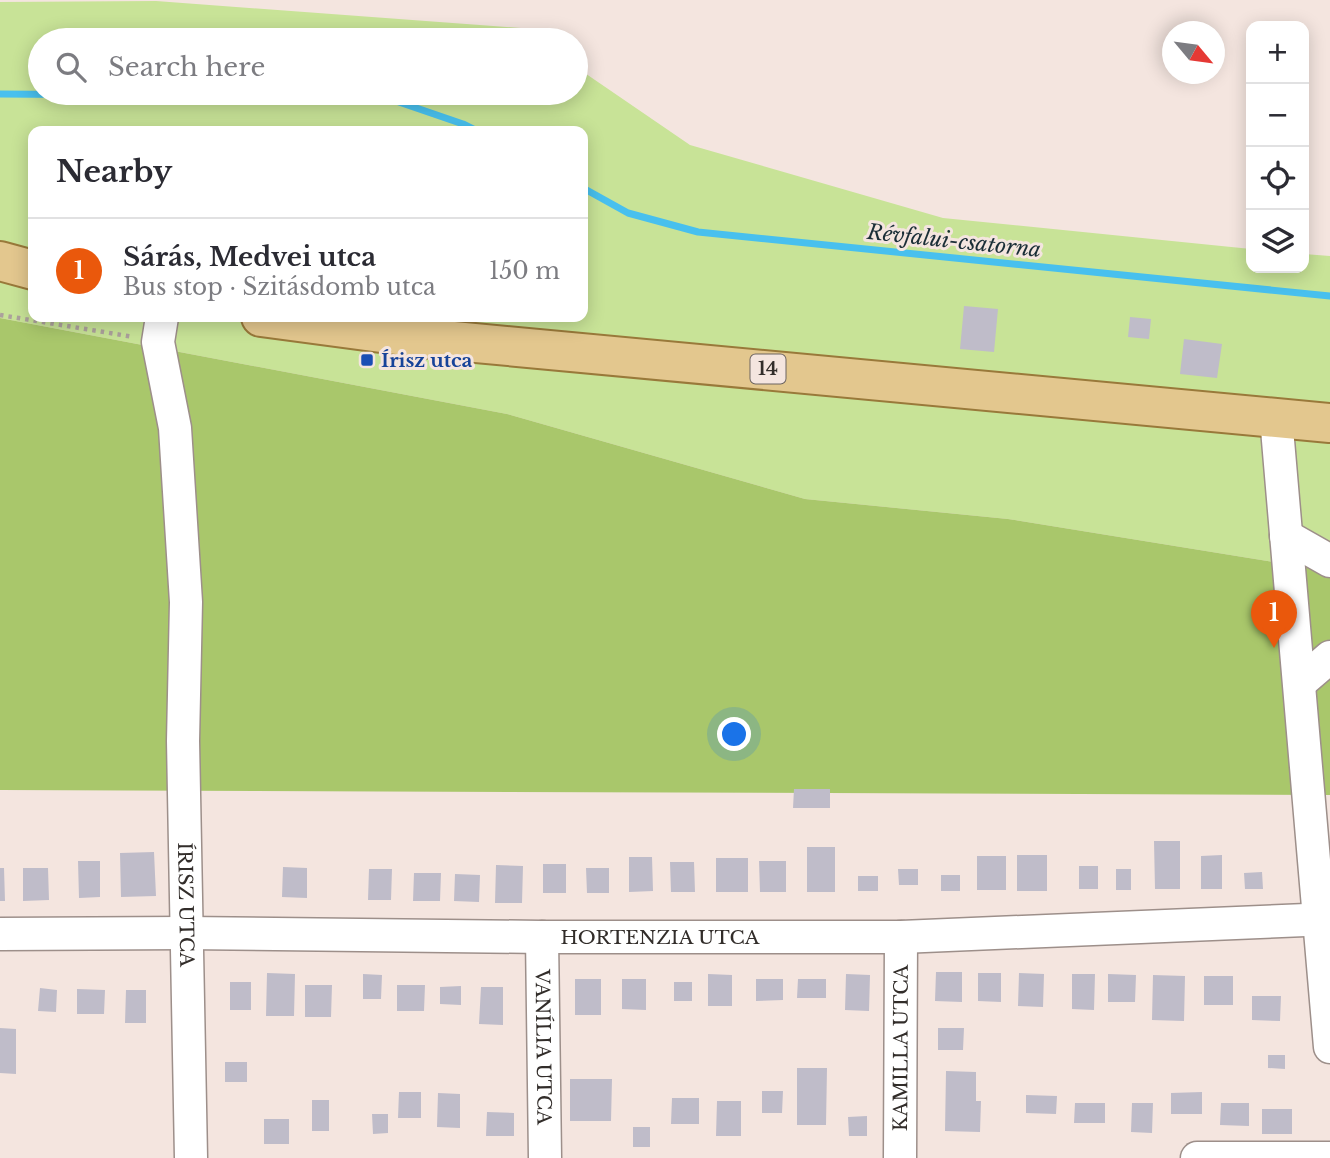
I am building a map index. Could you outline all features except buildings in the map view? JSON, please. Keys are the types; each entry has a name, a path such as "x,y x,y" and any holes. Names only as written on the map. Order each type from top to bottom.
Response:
{"main road":[{"path":"0,261 28,269"},
{"name":"14","path":"298,322 411,337 1330,423"}],"street":[{"name":"ÍRISZ UTCA","path":"160,329 175,428 186,602 183,741 191,1158"},
{"path":"1276,418 1325,919 1330,1046"},
{"path":"1286,536 1330,561"},
{"path":"1300,683 1330,657"},
{"name":"HORTENZIA UTCA","path":"0,933 901,937 1325,919"},
{"name":"VANÍLIA UTCA","path":"542,937 545,1158"},
{"name":"KAMILLA UTCA","path":"900,1158 901,937"},
{"path":"1197,1158 1330,1158"}],"path":[{"path":"0,315 28,317"},
{"path":"80,322 160,329"}],"green space":[{"path":"156,1 521,28 28,28 28,105 588,105 588,75 690,145 943,218 1246,248 1246,273 1309,273 1309,254 1330,256 1330,571 1008,519 805,499 507,414 0,318 0,2"},
{"path":"0,318 507,414 805,499 1008,519 1330,571 1330,795 0,790"}],"waterway":[{"name":"Révfalui-csatorna","path":"0,94 28,94"},
{"name":"Révfalui-csatorna","path":"408,105 467,126"},
{"name":"Révfalui-csatorna","path":"588,191 628,213 698,232 1330,296"}],"place":[{"name":"Írisz utca","path":"367,360"},
{"name":"Sárás, Medvei utca","path":"1274,648"}]}
